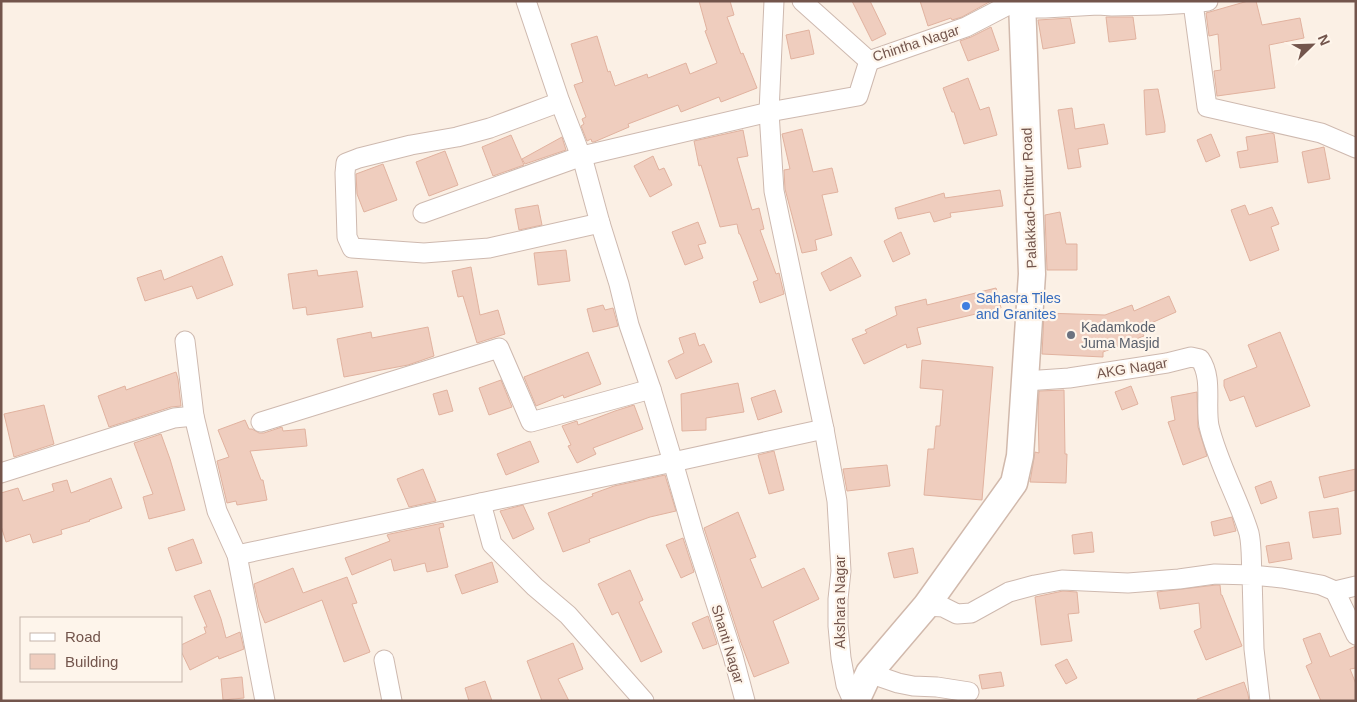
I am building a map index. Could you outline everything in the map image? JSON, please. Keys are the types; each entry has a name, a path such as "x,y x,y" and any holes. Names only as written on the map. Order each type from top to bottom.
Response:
{"main road":[{"name":"Palakkad-Chittur Road","path":"854,701 869,673 926,606 1014,483 1020,456 1032,274 1020,4"}],"street":[{"name":"Shanti Nagar","path":"526,1 560,102 582,156 629,325 651,389 745,701"},
{"name":"Akshara Nagar","path":"774,1 769,112 774,191 824,429 837,501 840,571 838,626 846,686 854,701"},
{"name":"Chintha Nagar","path":"802,1 869,60 966,27 1020,4"},
{"path":"1020,4 1045,8 1200,2 1207,106 1321,133 1356,148"},
{"path":"423,213 582,156 769,112 858,96 869,60"},
{"path":"560,102 490,128 457,137 411,145 358,158 346,163 347,237 352,248 424,253 489,248 600,223"},
{"path":"185,341 194,416 217,511 237,555 265,701"},
{"path":"261,422 499,348 532,422 651,389"},
{"name":"AKG Nagar","path":"1025,381 1069,378 1167,363 1191,357 1200,359 1205,366 1209,424 1221,463 1237,500 1249,536 1252,575"},
{"path":"1,473 174,418 194,416"},
{"path":"237,555 824,429"},
{"path":"481,503 492,544 535,587 568,615 644,701"},
{"path":"926,606 943,607 957,614 971,613 1010,592 1062,580 1128,583 1215,574 1282,578 1321,585 1335,591 1356,586"},
{"path":"1252,575 1254,649 1260,701"},
{"path":"1335,591 1356,635"},
{"path":"384,660 392,701"},
{"path":"869,673 913,686 937,687 969,692"}],"building":[{"path":"699,1 730,1 734,15 727,17 741,54 743,53 757,88 721,102 719,97 681,112 678,105 628,124 629,127 594,142 591,139 587,141 581,126 584,124 582,119 586,117 574,85 583,82 571,44 597,36 608,72 610,71 615,86 647,74 648,78 686,63 690,74 717,63 705,31 707,30"},
{"path":"852,1 870,1 886,34 872,41"},
{"path":"920,1 991,1 962,17 952,20 951,18 928,26"},
{"path":"1248,1 1256,1 1262,25 1300,18 1304,38 1269,45 1275,88 1217,96 1214,71 1221,70 1218,34 1209,36 1206,13"},
{"path":"1106,17 1133,17 1136,39 1109,42"},
{"path":"1070,18 1075,43 1043,49 1038,20"},
{"path":"991,27 999,50 968,61 960,41"},
{"path":"809,30 814,54 791,59 786,35"},
{"path":"968,78 980,110 989,107 997,135 964,144 954,112 952,112 943,88"},
{"path":"1158,89 1165,132 1146,135 1144,90"},
{"path":"1072,108 1075,129 1104,124 1108,144 1078,149 1081,167 1068,169 1058,110"},
{"path":"802,129 813,172 832,168 838,192 822,195 832,235 815,240 817,250 802,253 785,189 784,170 790,169 782,134"},
{"path":"743,130 748,156 737,158 752,210 759,208 764,229 760,230 776,274 779,273 784,294 760,303 753,282 758,280 739,234 737,224 720,227 701,165 699,166 694,141"},
{"path":"1211,134 1220,156 1206,162 1197,140"},
{"path":"1274,134 1278,162 1240,168 1237,152 1248,150 1246,137"},
{"path":"511,135 524,165 493,176 482,147"},
{"path":"562,137 566,150 525,164 522,159"},
{"path":"1324,147 1330,179 1308,183 1302,152"},
{"path":"445,151 458,185 429,196 416,162"},
{"path":"653,156 659,170 664,168 672,185 650,197 634,166"},
{"path":"383,164 397,200 364,212 357,194 356,174"},
{"path":"1000,190 1003,206 950,213 951,217 934,222 930,212 898,219 895,208 944,193 945,198"},
{"path":"538,205 542,225 519,230 515,209"},
{"path":"1245,205 1249,215 1272,207 1279,224 1271,227 1279,250 1250,261 1231,210"},
{"path":"1060,212 1066,244 1077,244 1077,270 1047,270 1045,215"},
{"path":"698,222 706,243 698,245 703,258 685,265 672,232"},
{"path":"901,232 910,254 893,262 884,241"},
{"path":"566,250 570,281 538,285 534,253"},
{"path":"222,256 233,285 197,299 192,286 145,301 137,278 161,270 164,280"},
{"path":"851,257 861,276 830,291 821,273"},
{"path":"471,267 480,315 498,310 505,334 477,343 463,296 458,297 452,271"},
{"path":"317,270 318,276 357,271 363,307 307,315 306,307 293,309 288,274"},
{"path":"996,288 1001,308 917,328 921,344 907,348 906,344 864,364 852,339 867,333 865,330 897,315 895,307 926,299 927,305"},
{"path":"1169,296 1176,312 1140,328 1144,336 1103,352 1103,357 1042,354 1044,313 1105,315 1132,305 1134,311"},
{"path":"603,305 605,310 613,308 618,326 593,332 587,309"},
{"path":"428,327 434,356 408,365 344,377 337,339 371,332 372,338"},
{"path":"1280,332 1310,406 1256,427 1244,396 1230,401 1224,386 1224,380 1257,367 1248,345"},
{"path":"695,333 699,346 704,344 712,362 676,379 668,361 684,353 679,338"},
{"path":"588,352 601,384 564,398 563,395 536,406 524,377"},
{"path":"922,360 993,367 982,500 924,495 928,449 934,449 936,426 940,426 943,390 920,388"},
{"path":"176,372 181,406 171,407 109,427 98,396 125,386 126,390"},
{"path":"501,380 512,407 489,415 479,388"},
{"path":"738,383 744,412 706,418 706,430 682,431 681,394"},
{"path":"1131,386 1138,404 1122,410 1115,392"},
{"path":"447,390 453,411 439,415 433,394"},
{"path":"775,390 782,412 758,420 751,398"},
{"path":"1064,390 1065,454 1067,454 1066,483 1030,482 1035,452 1039,453 1039,391"},
{"path":"1197,392 1198,427 1207,456 1183,465 1168,422 1175,420 1171,397"},
{"path":"44,405 54,444 14,457 4,414"},
{"path":"634,405 643,429 593,448 596,454 577,463 568,446 571,445 562,426 577,421 578,425"},
{"path":"245,420 249,429 259,433 282,427 283,431 305,429 307,446 250,451 261,480 263,480 267,500 237,505 236,501 227,503 217,461 229,457 218,430"},
{"path":"161,434 185,510 149,519 143,497 153,494 134,443"},
{"path":"530,441 539,462 506,475 497,454"},
{"path":"774,451 784,490 769,494 758,455"},
{"path":"887,465 890,486 847,491 843,469"},
{"path":"423,469 436,501 409,507 397,479"},
{"path":"1356,469 1356,490 1324,498 1319,477"},
{"path":"665,475 676,511 650,517 589,539 590,542 563,552 548,513 614,486"},
{"path":"111,478 122,508 61,530 62,534 33,543 30,534 6,542 1,526 1,493 18,488 23,501 54,491 52,484 67,480 71,493"},
{"path":"1271,481 1277,498 1261,504 1255,487"},
{"path":"523,505 534,529 513,539 500,511"},
{"path":"1338,508 1341,534 1313,538 1309,512"},
{"path":"738,512 756,557 750,559 762,588 804,568 819,599 773,621 789,663 754,677 741,643 704,528"},
{"path":"1232,517 1236,531 1214,536 1211,522"},
{"path":"443,523 444,527 439,528 448,567 427,572 425,563 394,571 391,559 352,575 345,558 390,541 387,535"},
{"path":"1092,532 1094,552 1074,554 1072,535"},
{"path":"683,538 694,572 681,578 666,545"},
{"path":"193,539 202,563 176,571 168,548"},
{"path":"1289,542 1292,559 1269,563 1266,546"},
{"path":"913,548 918,573 894,578 888,553"},
{"path":"492,562 498,582 462,594 455,575"},
{"path":"293,568 303,593 347,577 357,603 352,604 370,652 344,662 322,600 265,623 259,608 254,584"},
{"path":"630,570 643,600 639,602 662,652 641,662 618,612 612,615 598,584"},
{"path":"1220,585 1221,595 1242,646 1206,660 1194,631 1201,628 1199,603 1160,609 1157,592"},
{"path":"210,590 226,638 240,632 244,649 219,659 218,656 190,670 182,653 182,645 206,633 204,627 207,627 194,596"},
{"path":"1063,591 1077,592 1079,613 1068,614 1072,641 1041,645 1035,597"},
{"path":"708,616 717,644 703,649 692,623"},
{"path":"1320,633 1330,657 1356,646 1356,668 1350,669 1356,684 1356,701 1321,701 1306,666 1312,663 1303,639"},
{"path":"573,643 583,669 558,679 569,701 542,701 527,661"},
{"path":"1067,659 1077,678 1066,684 1055,665"},
{"path":"1001,672 1004,686 982,689 979,675"},
{"path":"242,677 244,698 223,700 221,679"},
{"path":"485,681 492,701 469,701 465,688"},
{"path":"1244,682 1249,701 1197,701 1197,699"}],"place":[{"name":"Sahasra Tiles and Granites","path":"966,306"},
{"name":"Kadamkode Juma Masjid","path":"1071,335"}]}
